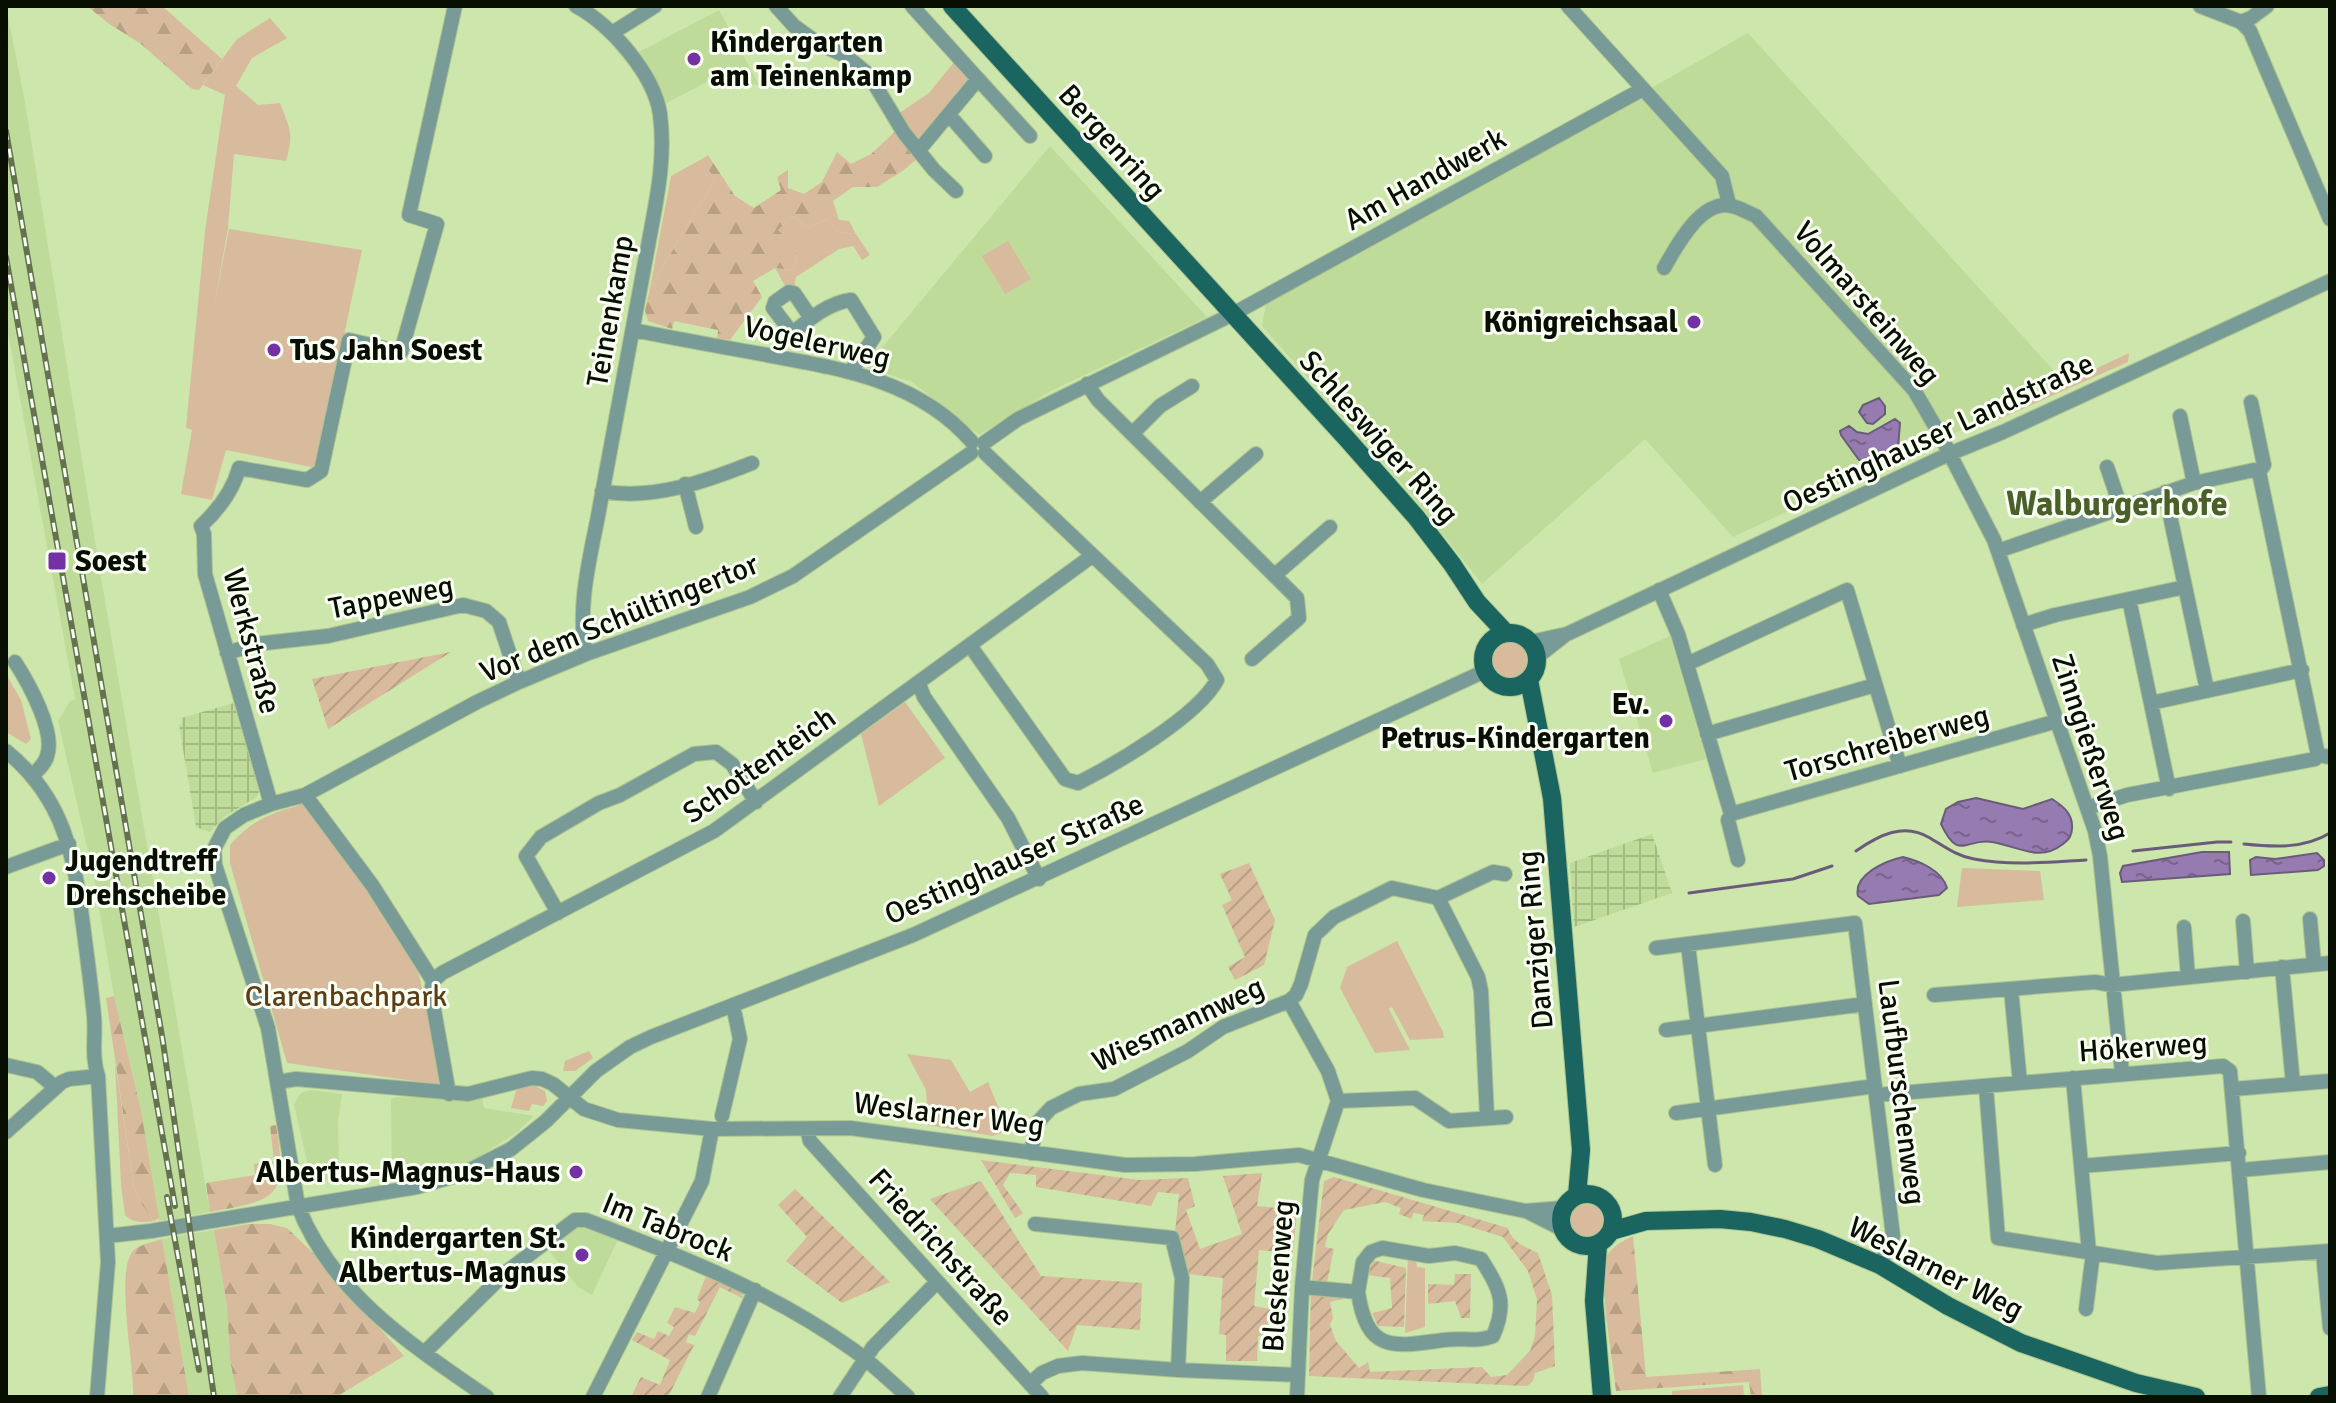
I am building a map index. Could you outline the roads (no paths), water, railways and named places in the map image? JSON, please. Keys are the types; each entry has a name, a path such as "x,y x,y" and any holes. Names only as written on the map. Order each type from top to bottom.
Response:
{"main road":[{"name":"Bergenring","path":"952,6 1231,315"},
{"name":"Schleswiger Ring","path":"1231,315 1416,517 1452,564 1498,638"},
{"path":"1515,633 1534,649 1534,673 1521,684 1497,684 1485,671 1483,661 1498,638 1515,633"},
{"name":"Danziger Ring","path":"1521,684 1538,726 1552,798 1581,1150 1578,1200"},
{"path":"1594,1301 1607,1229 1602,1199 1578,1200 1561,1217 1562,1229 1578,1245 1589,1246 1607,1229"},
{"name":"Weslarner Weg","path":"1607,1229 1646,1221 1720,1219 1751,1222 1818,1239 1880,1265 1948,1306 2021,1343 2136,1383 2196,1397"},
{"path":"1578,1245 1594,1301 1602,1397"},
{"path":"2319,1397 2330,1395"}],"street":[{"name":"Werkstraße","path":"271,804 203,564 204,534 201,526 212,516 235,483 239,468 307,480 321,471 349,340 401,352 437,224 409,215 455,6"},
{"name":"Teinenkamp","path":"576,6 612,33 640,67 660,110 662,170 583,596 586,654"},
{"path":"612,33 655,6"},
{"path":"776,6 794,26 819,44 846,56 869,75 904,133 956,191"},
{"path":"912,6 1030,136"},
{"path":"1568,6 1722,176 1729,204 1708,210 1681,237 1664,268"},
{"path":"2200,6 2241,22 2250,31 2330,219"},
{"path":"2241,22 2267,6"},
{"path":"919,150 978,79"},
{"name":"Am Handwerk","path":"1231,315 1643,89"},
{"path":"950,116 985,156"},
{"name":"Volmarsteinweg","path":"1729,204 1756,216 1914,390 1949,454"},
{"name":"Oestinghauser Landstraße","path":"1534,649 1949,454 2330,281"},
{"path":"811,318 838,302 851,300 874,337 851,371"},
{"name":"Vor dem Schültingertor","path":"271,804 305,795 519,682 586,654 750,597 793,576 1018,419 1231,315"},
{"name":"Vogelerweg","path":"633,330 851,371 916,395 960,428 1207,664 1217,680 1209,694 1149,742 1078,783 1065,779 971,647"},
{"path":"1087,384 1098,400 1297,598 1299,618 1252,659"},
{"path":"1132,434 1160,406 1192,386"},
{"path":"2087,808 2127,795 2324,756 2259,472 2264,465 2251,402"},
{"path":"2180,416 2194,483"},
{"path":"1200,502 1256,454"},
{"name":"Zinngießerweg","path":"1949,454 1998,551 2087,808 2100,856 2122,1072"},
{"path":"602,491 646,494 752,463"},
{"path":"2107,467 2121,508"},
{"path":"1998,551 2194,483 2254,470 2259,472"},
{"path":"685,484 696,527"},
{"path":"2165,492 2207,690"},
{"path":"1275,575 1330,527"},
{"name":"Schottenteich","path":"433,981 442,973 687,846 756,802 1092,556"},
{"path":"2023,625 2055,615 2185,587"},
{"path":"1659,590 1678,634 1731,814 1728,820 1738,860"},
{"path":"1687,664 1847,590 1900,766"},
{"path":"2129,599 2169,789"},
{"name":"Tappeweg","path":"227,653 256,644 328,636 463,605 486,611 499,622 519,682"},
{"path":"15,662 35,692 49,742 49,753 44,764 32,776"},
{"path":"2151,703 2302,670"},
{"name":"Oestinghauser Straße","path":"107,1236 417,1187 462,1174 511,1149 546,1121 596,1071 630,1047 913,935 1485,671"},
{"path":"919,684 924,697 1008,818 1039,879"},
{"path":"1707,734 1875,685"},
{"name":"Torschreiberweg","path":"1731,814 2057,721"},
{"path":"6,751 32,776 52,805 69,844 80,901 95,1027 94,1062 98,1076 107,1236 97,1397"},
{"path":"558,913 526,856 541,837 599,803 620,795 694,754 716,752 732,764 756,802"},
{"path":"305,795 372,885 433,981 431,993 449,1094"},
{"path":"271,804 244,815 225,828 214,849 215,865 268,1028 298,1206 324,1255 373,1314 487,1397"},
{"path":"6,867 69,844"},
{"path":"1487,1117 1478,977 1438,898 1493,872 1505,874"},
{"name":"Wiesmannweg","path":"1031,1153 1037,1123 1051,1108 1079,1094 1114,1089 1188,1051 1223,1027 1289,1001 1301,984 1315,935 1334,917 1392,888 1438,898"},
{"path":"2310,919 2314,964"},
{"path":"2243,921 2247,972"},
{"name":"Laufburschenweg","path":"1688,945 1855,923 1893,1236 1880,1265"},
{"path":"2184,927 2188,977"},
{"path":"1656,948 1688,945 1715,1165"},
{"path":"1934,995 2095,982 2112,985 2330,963"},
{"path":"2282,967 2293,1084"},
{"path":"2011,989 2020,1083"},
{"path":"1289,1001 1328,1071 1338,1101 1415,1098 1449,1121 1506,1117"},
{"path":"1666,1030 1865,1004"},
{"path":"722,1116 740,1039 733,1005"},
{"path":"6,1065 37,1072 55,1087"},
{"name":"Hökerweg","path":"1676,1113 1876,1090 1986,1087 2122,1072 2223,1066 2230,1071 2233,1089 2259,1397"},
{"path":"6,1132 55,1087 69,1079 98,1076"},
{"name":"Weslarner Weg","path":"278,1082 296,1079 449,1094 484,1092 532,1078 553,1084 584,1109 599,1116 712,1129 850,1128 1125,1165 1195,1164 1281,1155 1323,1160 1423,1190 1525,1211 1562,1229"},
{"path":"2073,1078 2091,1252 2086,1309"},
{"path":"2233,1089 2330,1081"},
{"path":"1986,1087 1998,1238 2157,1263 2326,1252 2330,1328"},
{"name":"Bleskenweg","path":"1297,1397 1302,1287 1312,1180 1323,1160 1338,1101"},
{"path":"593,1397 702,1181 712,1129"},
{"name":"Friedrichstraße","path":"807,1129 810,1141 1042,1397"},
{"path":"2081,1166 2239,1153"},
{"path":"2241,1170 2330,1162"},
{"name":"Weslarner Weg","path":"1525,1211 1578,1200"},
{"name":"Im Tabrock","path":"424,1353 505,1273 575,1220 586,1220 755,1290 796,1312 865,1358 908,1397"},
{"path":"1035,1224 1172,1238 1182,1278 1178,1370"},
{"path":"1382,1248 1429,1256 1455,1253 1481,1259 1501,1292 1499,1323 1493,1336 1481,1341 1446,1339 1422,1345 1385,1343 1371,1331 1362,1315 1358,1292 1363,1262 1371,1252 1382,1248"},
{"path":"840,1397 865,1358 936,1283"},
{"path":"1302,1287 1358,1292"},
{"path":"708,1397 755,1290"},
{"path":"1030,1384 1042,1373 1058,1366 1082,1363 1297,1375"}],"water":[{"path":"1879,398 1885,406 1885,414 1873,424 1867,423 1859,412 1863,405"},
{"path":"1895,419 1900,423 1898,448 1872,464 1859,460 1841,435 1840,431 1849,426 1857,432 1868,434"},
{"path":"1976,798 2023,809 2052,799 2069,815 2071,835 2054,850 2037,853 1992,842 1958,845 1947,836 1941,824 1946,809 1958,802"},
{"path":"2202,852 2229,852 2230,874 2122,882 2120,873 2123,866"},
{"path":"2317,853 2324,860 2324,866 2318,870 2251,875 2250,860 2256,857 2275,859"},
{"path":"1903,857 1935,871 1947,888 1939,895 1869,904 1858,896 1860,882 1865,875"}],"waterway":[{"path":"1856,851 1892,832 1911,831 1974,859 2016,863 2086,860"},
{"path":"2244,844 2299,844 2330,833"},
{"path":"2133,851 2231,842"},
{"path":"1689,893 1793,879 1832,866"}],"railway":[{"path":"6,131 163,1042 214,1397"},
{"path":"6,257 175,1206"},
{"path":"167,1197 199,1370"}],"place":[{"name":"Kindergarten am Teinenkamp","path":"694,59"},
{"name":"Königreichsaal","path":"1694,322"},
{"name":"TuS Jahn Soest","path":"274,350"},
{"name":"Soest","path":"57,561"},
{"name":"Ev. Petrus-Kindergarten","path":"1666,721"},
{"name":"Jugendtreff Drehscheibe","path":"49,878"},
{"name":"Albertus-Magnus-Haus","path":"576,1172"},
{"name":"Kindergarten St. Albertus-Magnus","path":"582,1255"}],"district":[{"name":"Walburgerhofe","path":"2117,503"}],"park label":[{"name":"Clarenbachpark","path":"346,996"}]}
